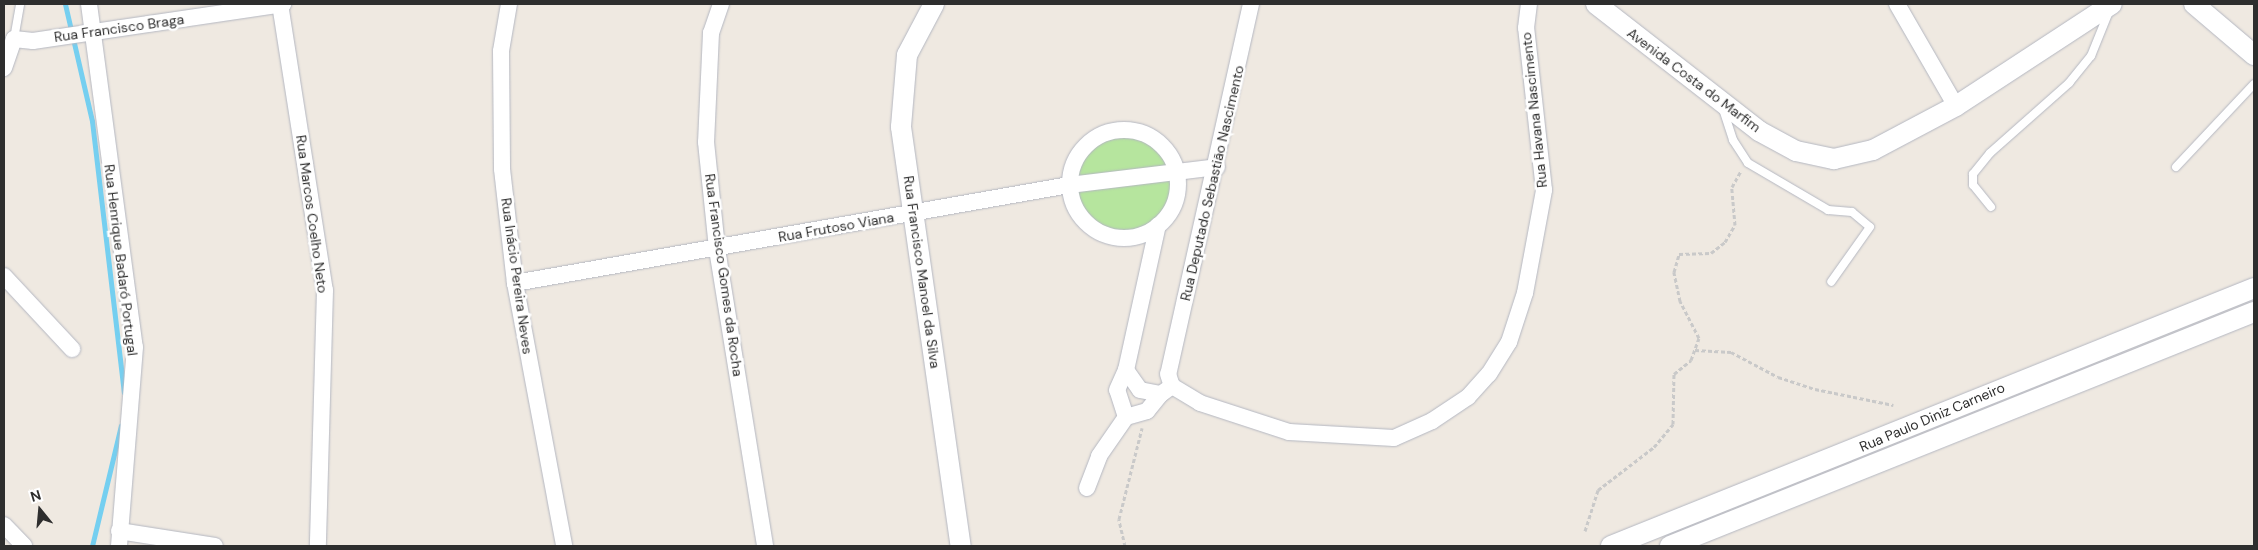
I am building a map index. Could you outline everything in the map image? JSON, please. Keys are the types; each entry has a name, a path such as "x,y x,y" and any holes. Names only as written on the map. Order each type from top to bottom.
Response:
{"street":[{"name":"Rua Henrique Badaró Portugal","path":"89,4 110,178 135,347 131,432 119,539"},
{"name":"Rua Francisco Braga","path":"9,33 33,41 281,4"},
{"name":"Rua Marcos Coelho Neto","path":"281,4 325,290 318,546"},
{"name":"Rua Inácio Pereira Neves","path":"509,4 501,51 502,169 515,283 564,546"},
{"name":"Rua Francisco Gomes da Rocha","path":"721,4 711,33 706,142 717,249 765,546"},
{"name":"Rua Francisco Manoel da Silva","path":"934,4 907,55 902,87 901,127 961,546"},
{"name":"Rua Deputado Sebastião Nascimento","path":"1166,390 1168,374 1217,167 1251,4"},
{"name":"Rua Havana Nascimento","path":"1166,390 1288,432 1394,438 1432,421 1468,397 1509,342 1539,226 1544,190 1526,28 1529,4"},
{"name":"Avenida Costa do Marfim","path":"1596,4 1721,104 1796,151 1834,159 1873,150 1956,106 2112,4"},
{"path":"1897,4 1956,106"},
{"path":"2194,4 2254,55"},
{"path":"4,68 9,33"},
{"path":"1126,418 1117,390 1126,370 1158,225 1177,190 1177,169 1167,151 1150,136 1114,131 1092,140 1076,158 1069,186 1073,205 1088,226 1110,236 1136,236 1158,225"},
{"name":"Rua Frutoso Viana","path":"515,283 1069,186 1177,169 1217,167"},
{"path":"4,276 72,349"},
{"name":"Rua Paulo Diniz Carneiro","path":"1611,546 1815,466 2254,288"},
{"name":"Rua Paulo Diniz Carneiro","path":"1670,546 2254,312"},
{"path":"1126,370 1140,390 1166,390"},
{"path":"1087,488 1099,456 1126,418 1147,411 1166,390"},
{"path":"1815,466 1821,487"},
{"path":"4,525 19,544"},
{"path":"119,539 215,546"}],"lane":[{"path":"9,33 20,4"},
{"path":"1992,207 1973,185 1973,174 1990,153 2070,83 2091,56 2112,4"},
{"path":"2176,166 2254,84"},
{"path":"1721,104 1733,140 1748,163 1828,210 1852,212 1870,227 1830,282"}],"path":[{"path":"1585,530 1598,490 1654,447 1673,424 1674,374 1691,360 1699,338 1680,301 1674,272 1679,254 1711,253 1726,242 1735,225 1732,187 1748,163"},
{"path":"1695,350 1731,352 1806,386 1893,406"},
{"path":"1125,546 1119,519 1147,411"}],"green space":[{"path":"1124,130 1145,134 1162,146 1174,163 1178,184 1174,205 1162,222 1145,234 1124,238 1103,234 1086,222 1074,205 1070,184 1074,163 1086,146 1103,134"}],"waterway":[{"path":"65,4 92,121 124,392"},
{"path":"92,546 121,425"}]}
